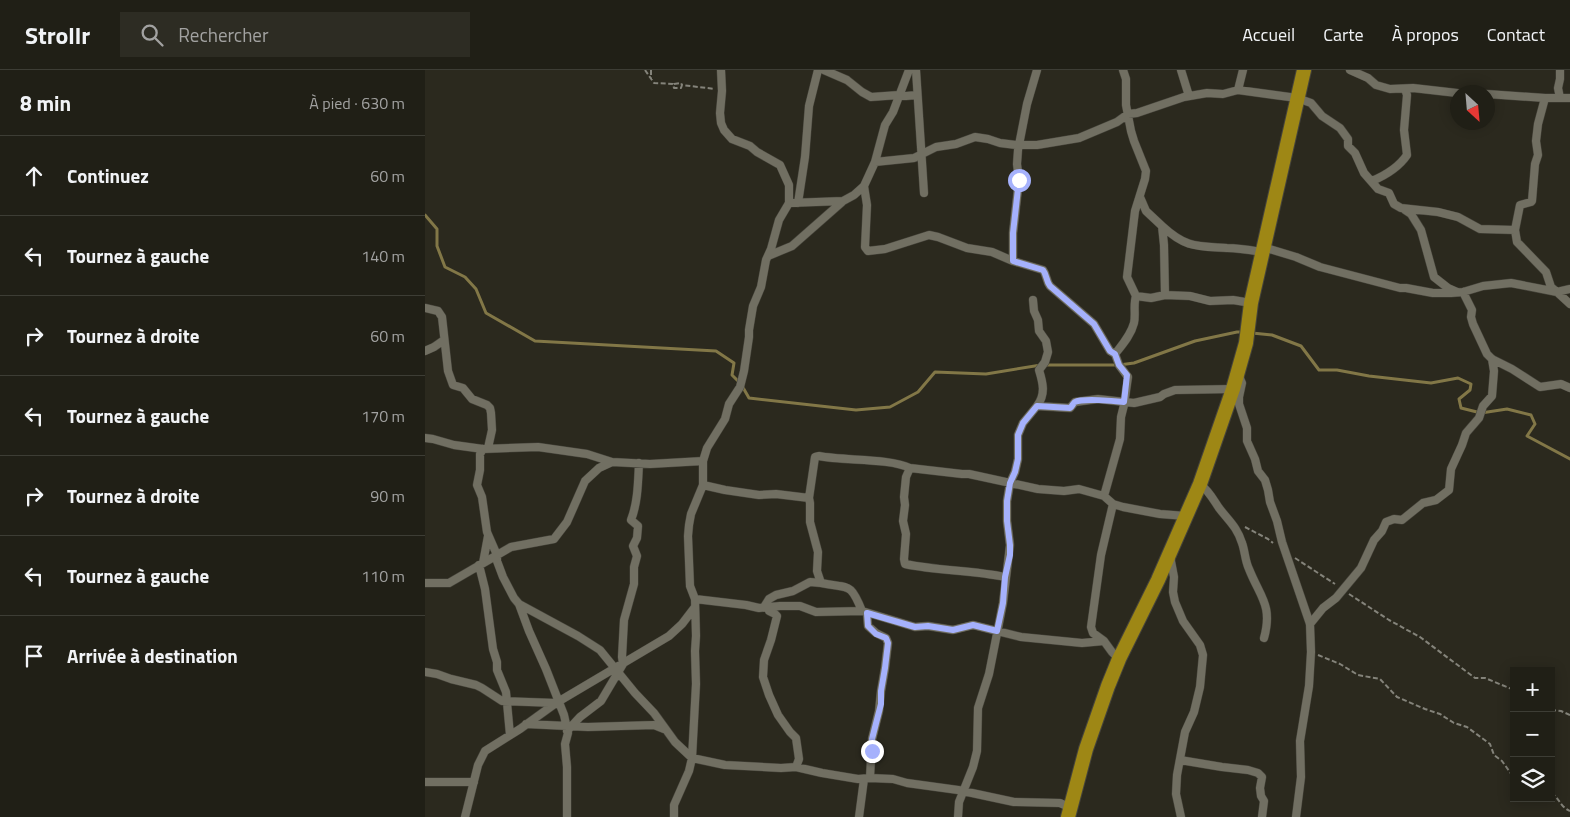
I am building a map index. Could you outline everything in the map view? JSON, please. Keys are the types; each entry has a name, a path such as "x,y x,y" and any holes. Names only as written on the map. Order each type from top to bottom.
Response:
{"highway":[{"path":"1069,812 1086,749 1119,659 1200,484 1233,389 1246,343 1251,303 1304,70"}],"street":[{"path":"673,817 674,805 692,763 696,684 696,636 695,603 690,586 688,536 691,514 703,485 703,461 707,448 725,419 727,409 742,380 753,306 761,287 766,260 779,220 789,203 789,185 780,165 750,146 732,139 724,130 720,113 721,70"},
{"path":"798,203 805,157 809,106 818,70"},
{"path":"824,70 847,80 871,97 917,95"},
{"path":"768,256 792,246 863,186 875,162 885,125 893,112 909,70"},
{"path":"917,70 924,193"},
{"path":"1013,261 1013,233 1019,180 1017,157 1027,104 1037,70"},
{"path":"1115,354 1128,337 1134,323 1134,302 1136,296 1127,278 1135,211 1146,171 1134,141 1126,102 1126,79 1123,70"},
{"path":"1181,70 1189,96"},
{"path":"1238,90 1243,70"},
{"path":"1350,70 1380,86 1390,89 1413,88 1450,92"},
{"path":"1559,98 1560,70"},
{"path":"1372,181 1386,175 1407,155 1405,130 1407,93 1405,89"},
{"path":"875,162 921,156 936,147 956,144 975,137 1000,143 1020,144 1037,144 1079,138 1117,122 1128,114 1137,113 1189,96 1207,93 1223,94 1238,90 1297,98 1311,104 1322,116 1340,128 1348,139 1349,149 1355,153 1364,173 1378,188 1389,193 1394,204 1411,214 1421,230 1434,277 1448,288 1460,292 1472,310 1473,324 1484,348 1492,359 1494,371 1492,377 1493,389 1492,396 1483,406 1479,418 1466,433 1451,469 1449,490 1436,500 1425,502 1402,520 1394,519 1387,522 1374,540 1361,568 1333,601 1323,608 1310,624"},
{"path":"1495,95 1570,98"},
{"path":"1545,98 1536,141 1538,155 1535,164 1533,201 1520,205 1515,230 1517,242 1545,272 1551,287 1570,304"},
{"path":"863,186 867,205 865,247 868,251 885,249 929,235 967,248 992,252 1043,270 1050,286 1094,324 1128,377 1118,448 1104,496"},
{"path":"1140,197 1146,211 1174,237 1209,248 1263,249 1289,255 1320,267 1390,286 1433,293 1460,292 1483,286 1511,283 1557,292 1570,289"},
{"path":"789,203 843,202"},
{"path":"1401,208 1438,212 1458,217 1481,229 1515,230"},
{"path":"1162,226 1165,295"},
{"path":"1136,296 1151,298 1165,295 1190,296 1210,301 1233,300 1251,303"},
{"path":"959,817 959,802 973,767 977,751 978,708 989,674 1003,603 1010,545 1007,501 1010,483 1018,459 1017,438 1020,428 1030,412 1041,401 1044,390 1039,370 1049,352 1046,341 1039,331 1033,300"},
{"path":"425,308 440,313 444,328 448,371 453,384 463,388 472,399 487,405 491,410 491,436 482,450 477,485 482,497 488,536 495,558 507,585 519,604 568,728 565,744 567,817"},
{"path":"425,351 444,340"},
{"path":"1492,359 1540,387 1561,384 1570,388"},
{"path":"1237,372 1243,383 1239,404 1247,426 1247,441 1258,471 1265,480 1286,554 1310,624 1311,652 1308,694 1300,741 1301,777 1296,817"},
{"path":"1037,406 1070,408 1077,402 1098,400 1133,403 1149,398 1158,398 1175,390 1233,389"},
{"path":"425,438 482,450 538,447 587,454 612,462 703,461"},
{"path":"821,583 817,571 818,552 809,522 809,498 815,456 969,474 1038,489 1079,490 1104,496 1113,504 1154,513 1186,516"},
{"path":"425,583 449,583 511,547 554,539 567,522 585,481 599,468 612,462"},
{"path":"623,664 624,620 634,584 634,567 637,556 633,546 637,538 637,526 631,520 637,494 639,463"},
{"path":"910,468 906,478 904,497 905,564 920,568 949,571 961,570 1005,577"},
{"path":"1200,484 1207,489 1238,532 1244,549 1247,567 1263,598 1268,614 1264,638"},
{"path":"703,485 759,495 776,494 809,498"},
{"path":"1113,504 1101,555 1091,628 1093,633 1104,640 1119,659"},
{"path":"488,536 481,564 493,649 498,674 505,688 510,735"},
{"path":"1169,554 1174,577 1173,592 1175,602 1183,621 1200,645 1203,655 1200,687 1194,712 1187,726 1180,760 1177,794 1181,817"},
{"path":"766,607 769,599 776,595 793,591 810,582 847,586 854,592 864,612 868,626 876,634 886,638 888,643 881,704 872,739 859,817"},
{"path":"465,817 478,765 485,751 557,702 616,670 669,636 682,624 695,603"},
{"path":"695,603 746,605 759,608 800,606 812,611 822,612 864,612 915,627 928,626 953,630 973,625 1021,637 1082,644 1104,640"},
{"path":"519,604 600,650 654,713 675,742 692,758 725,765 796,767 829,775 893,779 1014,802 1060,803 1069,812"},
{"path":"766,607 777,616 764,660 763,677 778,715 796,738 799,759 796,767"},
{"path":"568,728 601,701 616,670"},
{"path":"425,672 437,674 451,680 471,683 498,699 507,702 557,702"},
{"path":"526,724 568,728 654,725 666,730"},
{"path":"1180,760 1258,773 1262,777 1260,788 1264,801 1262,817"},
{"path":"425,782 474,782"}],"path":[{"path":"645,70 654,83 673,84 674,88 681,88 682,85 722,91"},
{"path":"651,70 651,79"},
{"path":"1230,520 1268,539 1286,554 1300,560 1368,608 1420,636 1475,678 1485,678 1510,688"},
{"path":"1311,652 1340,664 1358,676 1380,679 1397,697 1440,714 1454,723 1467,728 1490,744 1494,755 1510,772"},
{"path":"1555,710 1570,715"},
{"path":"1555,796 1563,807 1570,811"}],"waterway":[{"path":"425,215 437,229 437,246 445,267 465,277 476,289 486,313 535,341 716,351 734,363 732,375 741,384 749,398 856,410 890,407 918,392 935,372 986,374 1041,365 1119,365 1134,363 1195,341 1243,332"},
{"path":"1252,333 1272,335 1301,346 1319,370 1337,370 1369,376 1431,383 1458,378 1471,384 1470,390 1459,399 1461,408 1481,413 1507,409 1531,415 1535,424 1527,436 1570,459"}],"route":[{"path":"872,751 872,739 881,704 888,643 886,638 876,634 868,626 866,620 867,613 915,627 928,626 953,630 977,625 997,631 1010,555 1007,526 1007,494 1017,465 1017,438 1020,428 1033,408 1037,406 1070,408 1075,402 1098,400 1124,402 1128,377 1094,324 1050,286 1043,270 1013,261 1013,226 1019,180"}]}
